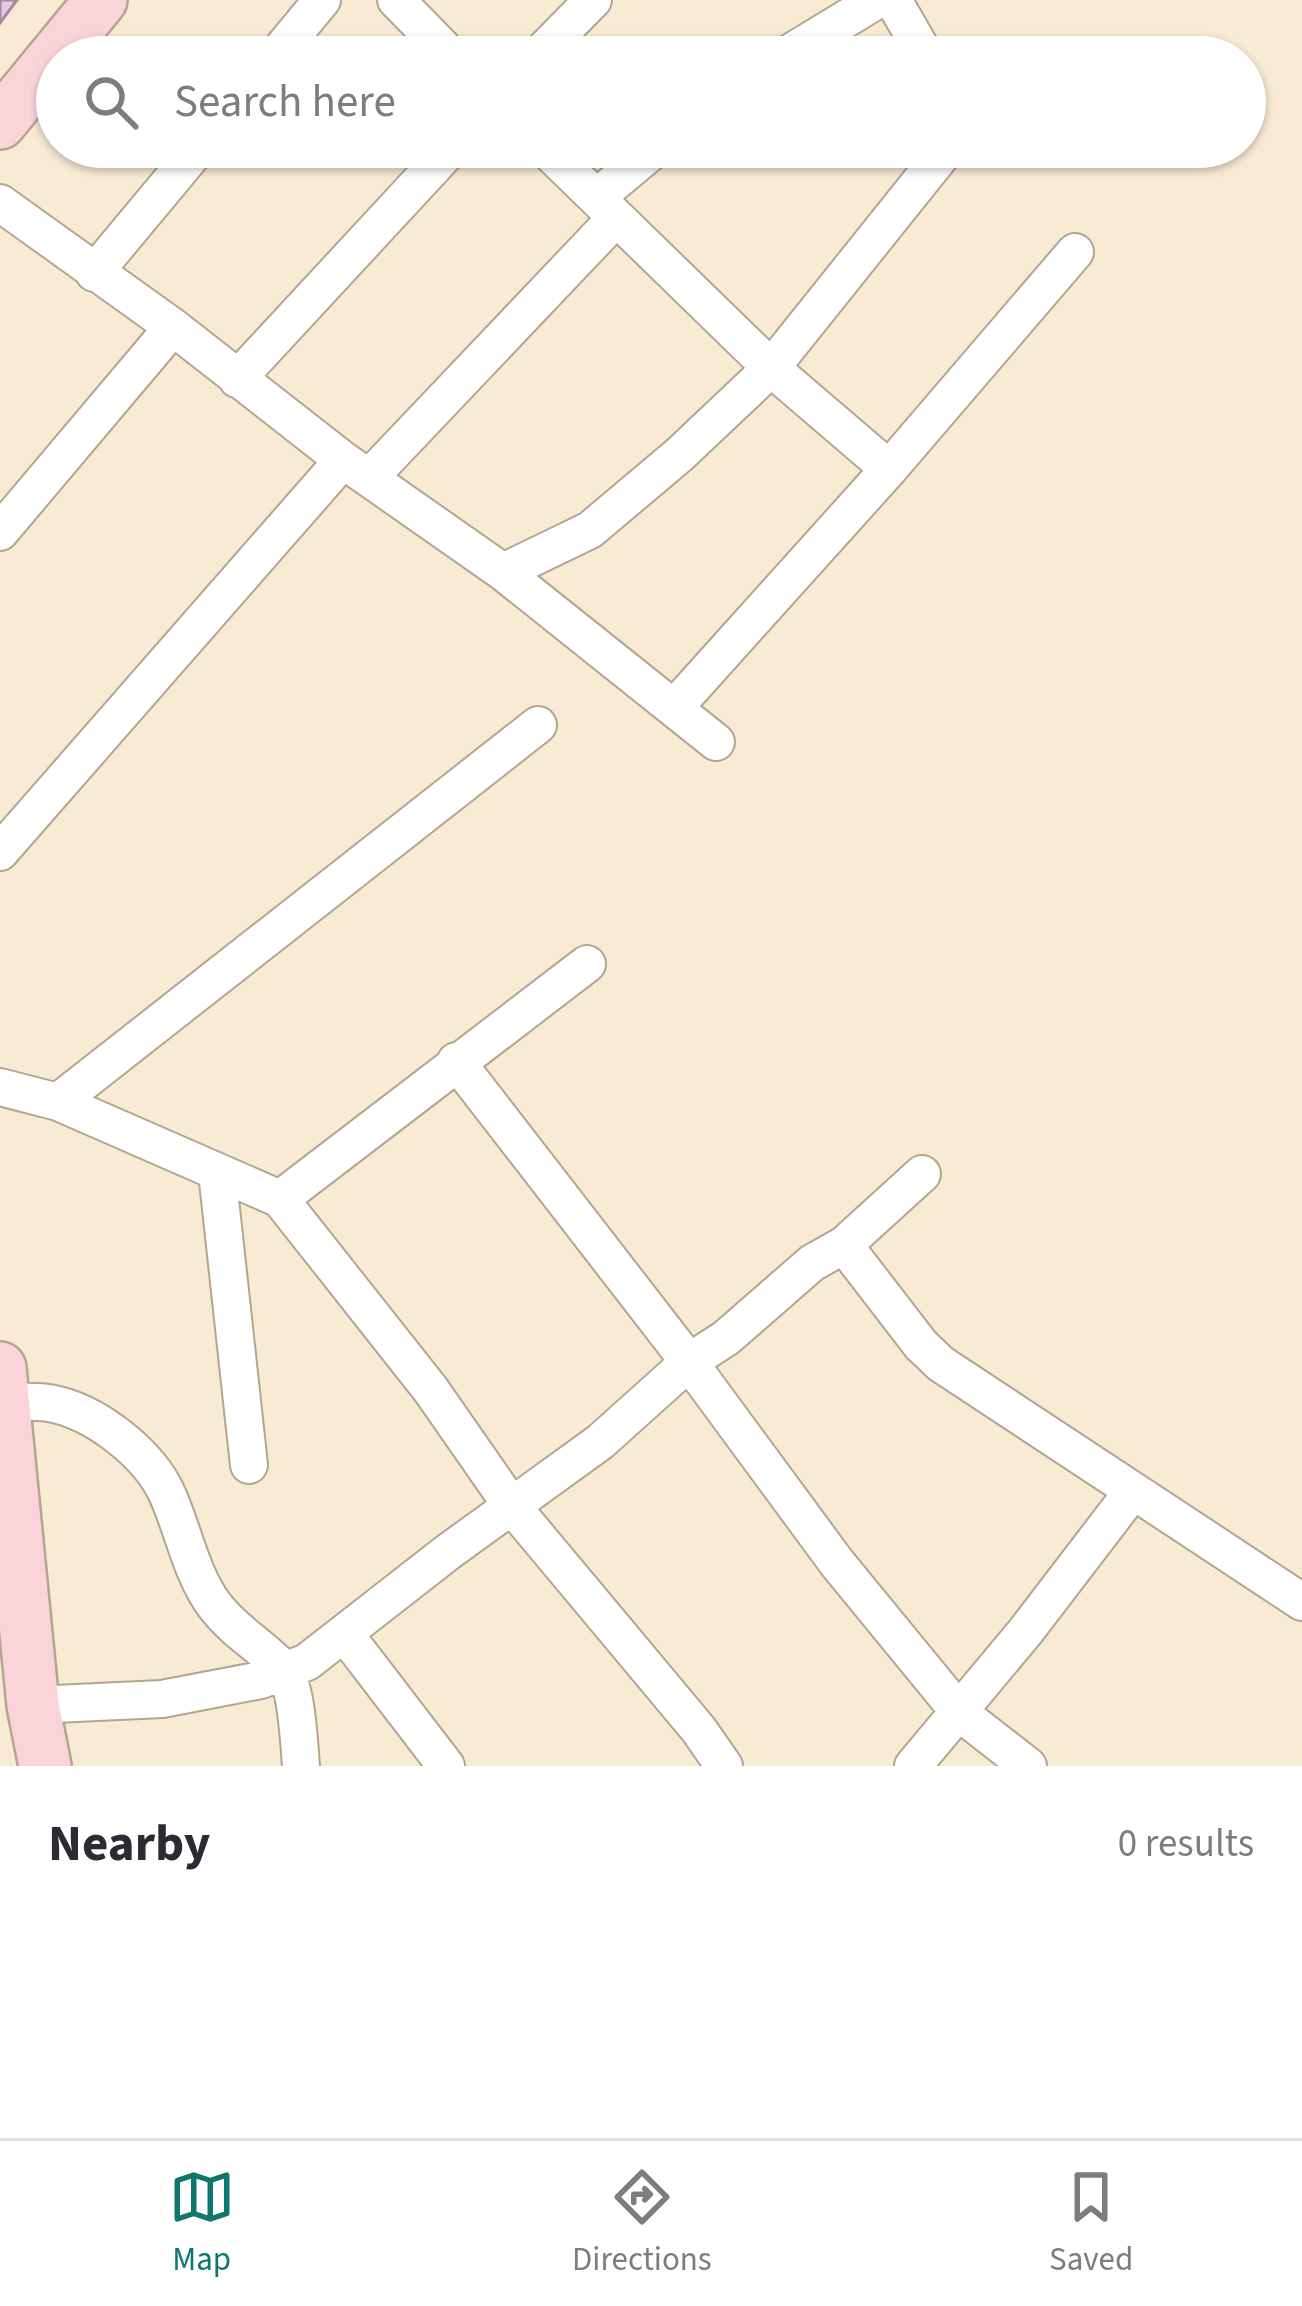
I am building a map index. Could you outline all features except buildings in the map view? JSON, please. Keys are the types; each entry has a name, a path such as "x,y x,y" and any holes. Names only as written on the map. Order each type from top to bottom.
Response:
{"main road":[{"path":"71,36 101,0"},
{"path":"0,123 36,79"},
{"path":"2,1385 33,1705 45,1766"}],"street":[{"path":"292,36 322,0"},
{"path":"396,0 431,36"},
{"path":"558,36 593,0"},
{"path":"817,36 877,0"},
{"path":"893,0 914,36"},
{"path":"94,273 182,168"},
{"path":"237,379 433,168"},
{"path":"565,168 771,368 889,470"},
{"path":"0,852 639,168"},
{"path":"503,572 590,530 771,368 931,168"},
{"path":"0,203 173,327 356,469 503,572 716,742"},
{"path":"674,708 889,470 1075,252"},
{"path":"0,532 173,327"},
{"path":"58,1102 538,724"},
{"path":"280,1199 587,964"},
{"path":"456,1061 689,1362 837,1563 960,1713 1028,1766"},
{"path":"0,1088 58,1102 280,1199 430,1390 511,1505 724,1766"},
{"path":"217,1172 249,1465"},
{"path":"33,1705 162,1699 261,1680 307,1662 600,1442 689,1362 726,1338 812,1263 844,1244 922,1174"},
{"path":"844,1244 940,1364 1302,1602"},
{"path":"2,1385 74,1410 123,1441 152,1468 168,1494 184,1546 213,1604 245,1639 286,1671 301,1766"},
{"path":"913,1766 960,1713 1132,1491"},
{"path":"344,1633 446,1766"}]}
